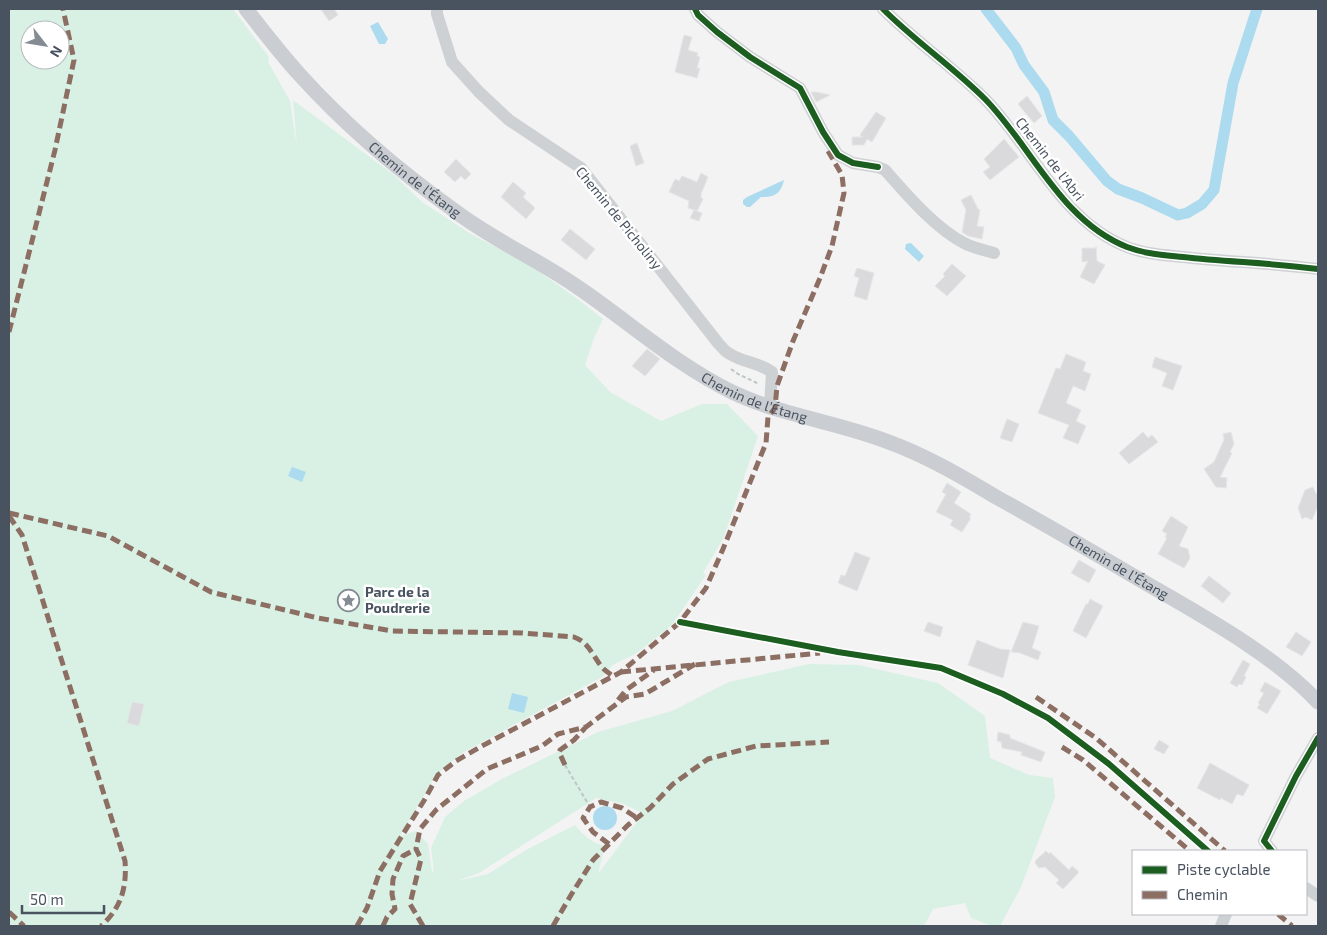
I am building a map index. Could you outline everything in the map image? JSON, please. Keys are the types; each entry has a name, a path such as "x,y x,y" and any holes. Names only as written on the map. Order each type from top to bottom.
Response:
{"main road":[{"name":"Chemin de l’Étang","path":"246,9 279,52 302,77 350,125 401,170 485,232 572,283 680,362 735,394 887,440 945,467 1087,548 1222,629 1277,664 1302,685 1318,702"}],"street":[{"name":"Chemin de Picholiny","path":"437,9 452,62 479,92 509,120 582,168 718,343 729,354 762,366 772,372 770,406"},
{"path":"695,9 698,15 717,32 750,57 800,88 823,132 838,155 853,162 885,170 922,210 946,230 965,244 994,253"},
{"name":"Chemin de l'Abri","path":"883,9 984,97 1062,197 1077,213 1110,240 1129,248 1150,253 1318,269"},
{"path":"1261,846 1296,776 1318,738"},
{"path":"1307,889 1318,896"}],"path":[{"path":"565,765 590,807"}],"green space":[{"path":"9,9 233,9 269,57 268,62 290,101 297,147 293,100 394,175 422,202 471,234 530,265 603,319 585,365 610,392 661,421 702,404 727,404 758,436 724,537 703,573 706,575 672,625 637,653 614,664 602,677 462,753 436,775 400,836 416,831 428,844 432,871 434,872 431,848 445,817 464,801 502,779 598,732 672,711 729,682 809,664 858,665 938,683 985,716 990,758 1029,775 1053,778 1055,797 1021,887 1000,926 992,926 971,918 965,903 933,909 924,926 9,926","holes":["596,798 624,804 640,812 637,822 598,874 605,846 588,838 575,825 526,850 488,874 457,881 479,873"]}],"water":[{"path":"378,22 388,39 385,44 379,44 370,26"},
{"path":"784,180 777,194 770,197 761,197 750,207 743,204 743,200 747,197"},
{"path":"911,243 924,256 919,262 905,249 906,244"},
{"path":"292,467 306,472 302,482 288,476"},
{"path":"512,693 528,697 524,713 508,709"},
{"path":"600,806 610,806 617,813 617,823 610,830 600,830 593,823 593,813"}],"building":[{"path":"321,9 334,9 338,15 329,21"},
{"path":"684,35 692,37 688,50 698,53 697,56 700,57 697,68 700,68 697,78 675,72"},
{"path":"811,92 816,92 830,95 816,102"},
{"path":"1027,96 1042,116 1034,123 1018,104"},
{"path":"876,112 886,118 872,142 867,139 864,145 852,145 852,137 863,137 860,135"},
{"path":"1004,139 1019,157 990,180 983,172 990,167 984,159"},
{"path":"637,143 644,163 636,166 630,146"},
{"path":"456,159 471,174 465,180 461,176 455,182 444,172"},
{"path":"701,173 708,177 701,194 703,199 697,211 688,208 689,201 669,192 675,179 679,181 682,176 697,182"},
{"path":"513,182 526,193 523,197 535,208 526,219 501,197"},
{"path":"971,195 980,210 977,226 984,227 982,239 968,236 962,232 966,210 961,200"},
{"path":"694,210 702,213 699,221 690,218"},
{"path":"570,229 595,249 586,260 561,240"},
{"path":"1096,246 1097,261 1105,265 1094,284 1080,277 1088,261 1082,262 1082,248 1096,248"},
{"path":"952,264 966,276 947,296 935,286 945,276 943,274"},
{"path":"857,268 874,273 867,300 854,296 859,278 854,276"},
{"path":"647,349 660,359 645,376 632,366"},
{"path":"1066,354 1086,362 1083,371 1091,374 1085,391 1073,386 1066,403 1081,410 1076,421 1086,426 1078,444 1063,438 1069,425 1038,413 1056,368 1060,369"},
{"path":"1155,357 1182,366 1173,390 1162,386 1167,373 1152,367"},
{"path":"1007,419 1019,424 1012,442 1000,438"},
{"path":"1143,432 1148,438 1152,435 1158,442 1129,464 1119,453"},
{"path":"1231,432 1234,444 1230,452 1232,453 1220,477 1227,478 1226,488 1216,487 1204,469 1214,462 1224,440 1223,434"},
{"path":"947,483 961,492 954,503 971,514 969,517 971,518 962,532 950,525 953,520 936,512 946,494 942,492"},
{"path":"1313,487 1316,494 1318,493 1318,506 1312,520 1306,517 1302,519 1298,508 1305,490"},
{"path":"1171,516 1188,527 1179,546 1188,549 1190,558 1184,568 1158,554 1167,538 1165,537 1167,534 1162,531"},
{"path":"855,552 870,558 857,591 838,583 841,575 845,576"},
{"path":"1079,560 1096,570 1089,583 1071,573"},
{"path":"1209,576 1231,593 1223,603 1201,586"},
{"path":"1090,599 1103,606 1086,638 1073,631"},
{"path":"928,622 943,627 940,637 924,631"},
{"path":"1023,622 1039,626 1032,648 1041,652 1038,660 1020,653 1011,652"},
{"path":"1296,632 1311,642 1302,656 1286,647"},
{"path":"977,640 1000,649 1010,650 1003,678 968,665"},
{"path":"1243,660 1250,664 1242,685 1239,684 1237,687 1230,683"},
{"path":"1265,682 1281,691 1267,714 1257,708 1264,693 1260,691"},
{"path":"132,702 144,704 139,726 127,723"},
{"path":"998,732 1010,735 1010,738 1045,752 1041,762 1021,755 1022,752 1002,748 1001,742 997,741"},
{"path":"1159,740 1169,746 1164,754 1154,749"},
{"path":"1210,763 1249,785 1243,796 1237,794 1232,804 1197,788"},
{"path":"1046,851 1049,854 1050,852 1069,870 1072,866 1079,872 1063,889 1056,883 1059,880 1045,867 1039,868 1035,863"}],"waterway":[{"path":"986,9 1016,48 1024,65 1044,92 1053,120 1107,181 1118,189 1178,215 1187,213 1202,204 1214,190 1233,83 1257,9"}],"marked path":[{"path":"9,332 55,150 74,60 63,9"},
{"path":"357,926 367,908 380,871 438,775 456,761 480,747 621,672 680,622 706,588 766,443 768,417 775,408 777,386 793,341 832,246 844,193 842,175 828,151"},
{"path":"9,513 108,536 211,592 318,618 392,631 522,633 574,637 583,642 602,667 613,676"},
{"path":"9,516 22,535 125,861 124,889 118,905 101,926"},
{"path":"621,672 820,653"},
{"path":"423,926 410,904 421,859 416,849 420,829 436,810 487,769 542,746 558,734 586,727 626,697 645,694 695,664"},
{"path":"618,700 626,690 654,670"},
{"path":"1036,697 1096,738 1224,850"},
{"path":"565,765 559,752 560,750 574,740 585,728"},
{"path":"553,926 593,860 628,825 650,808 673,784 708,759 756,746 829,742"},
{"path":"1062,747 1083,760 1189,850"},
{"path":"609,844 593,832 583,818 590,807 601,802 622,808 637,818"},
{"path":"383,926 387,917 395,909 392,894 393,879 403,856 416,849"},
{"path":"9,912 24,926"},
{"path":"1279,915 1292,926"}],"cycle path":[{"path":"695,9 698,15 717,32 750,57 800,88 823,132 838,155 853,163 878,167"},
{"path":"883,9 985,99 1002,118 1065,201 1084,220 1104,235 1127,247 1155,254 1318,269"},
{"path":"680,622 838,652 941,668 1003,694 1048,718 1109,764 1207,850"},
{"path":"1271,850 1264,841 1296,776 1318,738"}],"place":[{"name":"Parc de la Poudrerie","path":"349,600"}]}
